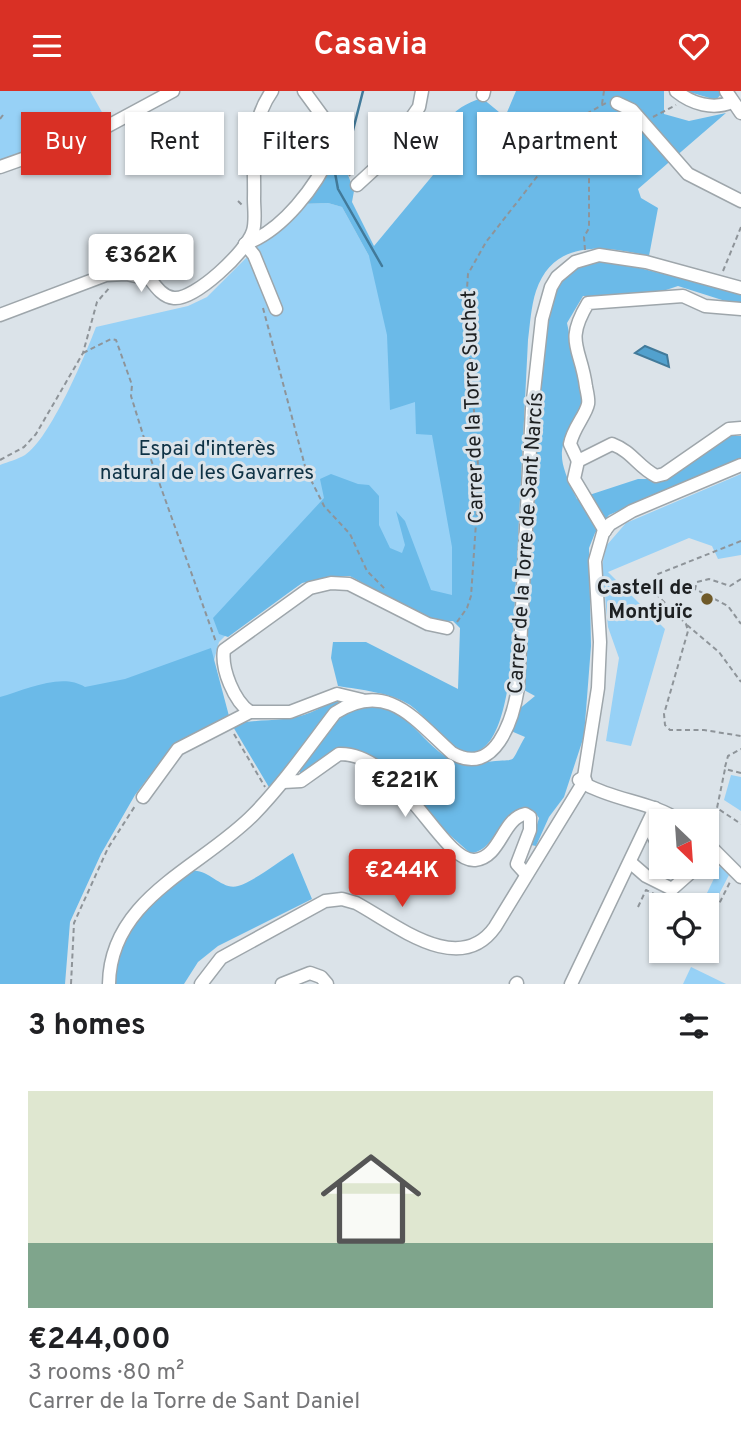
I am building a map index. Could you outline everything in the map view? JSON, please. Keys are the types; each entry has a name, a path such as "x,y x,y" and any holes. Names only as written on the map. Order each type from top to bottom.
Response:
{"street":[{"path":"0,167 93,134 173,91"},
{"path":"0,315 91,280 126,274 150,279 169,297 185,297 202,287 245,244 254,228 253,134 261,107 272,91"},
{"path":"245,244 263,237 280,223 327,162 332,143 323,117 304,91"},
{"path":"354,181 394,151 403,130 419,107 423,92"},
{"path":"681,95 717,107 733,102"},
{"path":"617,103 627,106 633,112"},
{"path":"642,121 688,174 741,201"},
{"path":"245,244 254,255 276,309"},
{"path":"585,258 612,256 719,280 741,288"},
{"name":"Carrer de la Torre de Sant Narcís","path":"250,712 282,714 301,710 337,694 362,700 375,699 400,707 452,753 462,757 487,755 502,738 514,709 518,688 532,409 542,319 557,277 585,258"},
{"path":"605,531 574,479 578,461 569,444 573,428 588,404 585,379 575,347 575,324 588,303 683,296 705,306 741,309"},
{"path":"578,461 612,445 629,450 641,468 656,476 664,474 729,429 741,428"},
{"path":"201,984 221,958 325,901 342,899 356,903 441,947 460,949 477,945 495,927 584,784 599,669 596,555 605,531 632,511 741,465"},
{"path":"143,797 178,749 250,712 238,701 224,655 287,603 318,585 349,584 428,624 447,628"},
{"path":"109,984 114,958 128,923 139,907 167,881 246,822 283,782 335,713 362,700"},
{"path":"283,782 302,781 339,754 352,755 395,780 453,847 464,858 472,860 490,853 515,818 525,814 530,817 531,824 517,864 526,874"},
{"path":"571,984 655,808 602,793 584,784"},
{"path":"719,858 738,874"},
{"path":"631,863 649,878"},
{"path":"652,879 672,889 683,879"},
{"path":"282,984 310,973 321,977 327,984"}],"path":[{"path":"604,91 601,104 617,103"},
{"path":"642,120 660,114 681,95"},
{"name":"Carrer de la Torre Suchet","path":"447,628 462,618 471,596 478,503 466,303 468,274 486,243 574,129 592,108 601,104"},
{"path":"0,119 3,115"},
{"path":"349,175 354,181"},
{"path":"585,258 584,237 589,228 589,175"},
{"path":"238,201 244,211"},
{"path":"719,280 741,227"},
{"path":"0,460 31,441 83,353 97,302 126,274"},
{"path":"271,296 265,301 262,311 306,470 324,506 350,534 367,571 387,591 389,600 386,602"},
{"path":"83,353 111,339 116,340 164,498 224,655"},
{"path":"741,541 658,574 653,580 656,594 719,652 741,682"},
{"path":"741,579 730,586 709,579 697,582 695,589 728,606 741,624"},
{"path":"687,624 687,637 664,713 665,725 670,730 704,730 741,736"},
{"path":"229,723 270,796"},
{"path":"741,749 728,756 717,809 741,824"},
{"path":"725,769 741,773"},
{"path":"71,984 71,937 78,912 118,829 143,797"},
{"path":"719,907 738,874"},
{"path":"638,907 646,890 652,893"}],"green space":[{"path":"0,91 90,91 102,112 21,112 21,156 0,163"},
{"name":"Espai d'interès natural de les Gavarres","path":"328,203 342,207 369,256 407,291 465,604 333,572 305,581 229,632 219,642 213,664 163,751 0,984 0,465 25,455 45,432 66,396 96,327 188,306 207,297 300,204"},
{"path":"741,474 741,555 718,559 712,546 689,538 608,572 665,629 631,746 606,741 619,658 608,627 602,566 606,546 626,523"},
{"path":"731,775 741,777 741,811 724,800"},
{"path":"720,866 729,875 719,894 707,893 714,879 719,879"},
{"path":"691,967 726,984 683,984"}],"shaded area":[{"path":"516,91 664,91 664,114 689,121 726,113 638,189 641,198 658,208 649,256 599,249 568,254 555,262 544,274 536,291 528,340 512,659 499,724 481,750 468,753 446,742 410,705 375,692 338,686 331,658 333,642 366,642 458,689 460,628 453,621 433,622 350,576 302,583 228,637 219,634 213,618 324,498 320,479 331,474 369,485 379,496 379,525 390,548 402,553 405,545 396,511 405,521 431,590 452,595 452,547 432,435 416,434 415,402 390,410 387,335 369,256 342,207 328,203 300,204 320,175 348,175 354,191 352,202 374,246 433,175 463,175 463,112 456,112 482,98 499,112 477,112 477,175 642,175 642,112 507,112"},
{"path":"686,91 722,91 722,93 716,100"},
{"path":"607,260 741,293 741,306 678,286 660,292 620,297 583,296 567,323 584,406 564,441 562,451 565,471 577,499 638,479 661,479 726,436 741,436 741,458 609,515 595,533 589,548 591,646 584,736 564,797 549,817 536,846 531,845 539,818 534,811 524,808 508,817 486,846 470,853 443,829 397,774 354,749 337,749 300,775 300,767 342,717 360,706 376,704 403,718 441,753 454,761 474,763 509,760 514,757 525,737 511,731 518,710 535,696 524,690 533,483 548,312 557,286 567,274 586,265"},
{"path":"645,346 667,355 669,367 635,353"},
{"path":"211,648 229,716 173,745 135,795 101,854 70,922 65,984 0,984 0,697 55,682 66,681 85,687 125,679"},
{"path":"337,700 340,704 270,789 232,725 297,717"},
{"path":"293,853 312,899 218,946 198,962 184,984 113,984 120,955 133,929 150,905 184,874 201,872 225,885 238,886"}],"waterway":[{"path":"363,91 350,142 333,162 338,189 382,266"}],"place":[{"name":"Castell de Montjuïc","path":"707,599"}]}
